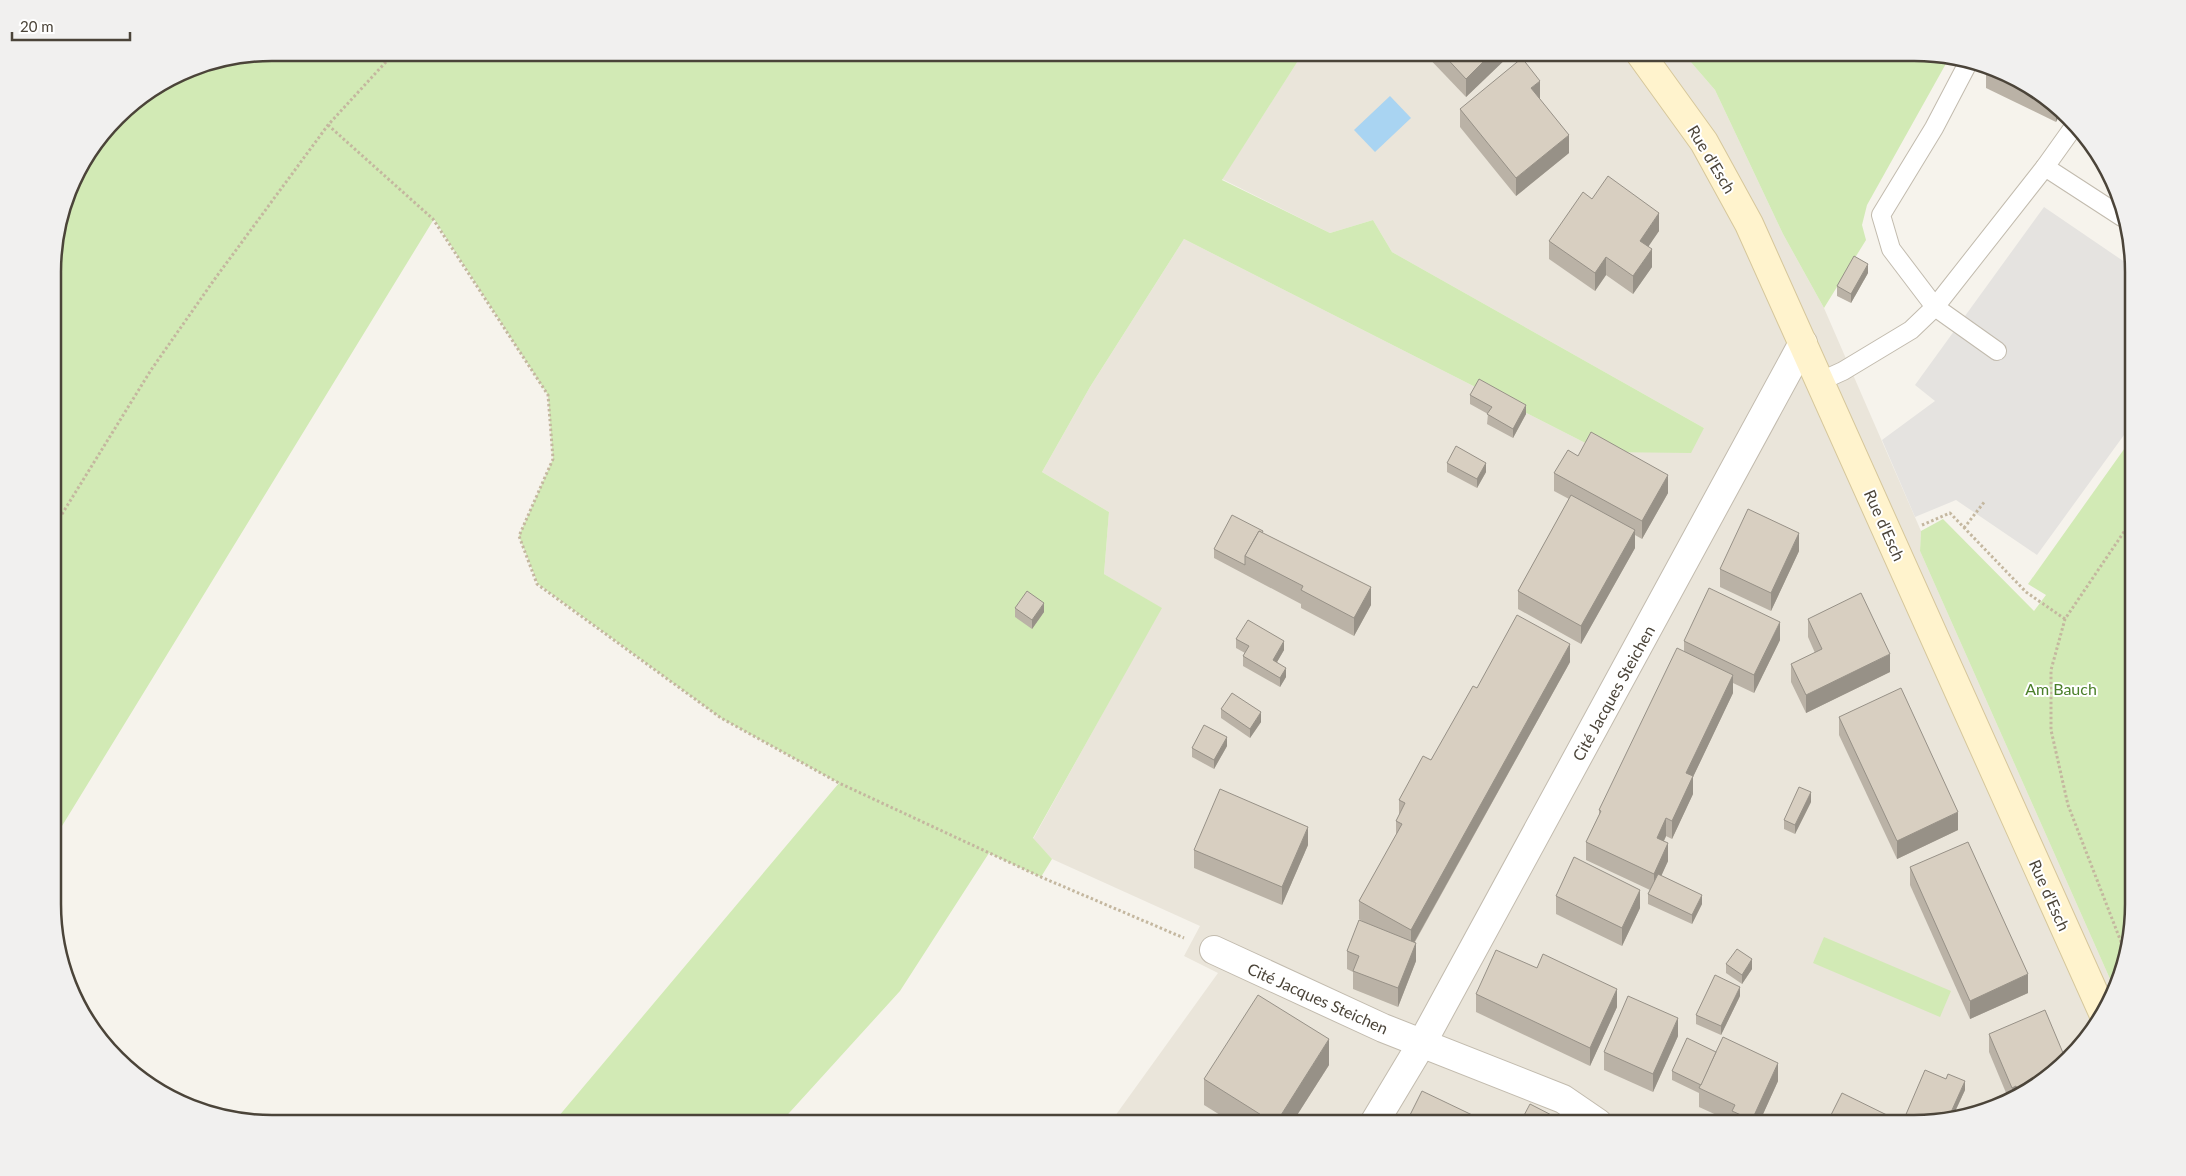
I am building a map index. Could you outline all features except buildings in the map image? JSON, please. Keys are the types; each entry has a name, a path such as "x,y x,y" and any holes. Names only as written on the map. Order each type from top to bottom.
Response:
{"main road":[{"name":"Rue d'Esch","path":"1646,61 1704,142 1749,224 1821,381 2099,1005"}],"street":[{"name":"Cité Jacques Steichen","path":"1379,1115 1422,1043 1803,343"},
{"name":"Cité Jacques Steichen","path":"1214,950 1383,1028 1562,1099 1586,1115"}],"lane":[{"path":"1966,67 1934,128 1882,215 1891,249 1935,307 1997,351"},
{"path":"1821,381 1843,371 1911,330 1935,307 2045,167 2070,131"},
{"path":"2045,167 2117,214"}],"path":[{"path":"61,516 151,370 214,280 328,125 387,61"},
{"path":"328,125 434,219 548,395 553,459 520,536 538,584 721,718 839,783 1041,877 1214,950"},
{"path":"1964,528 1985,501"},
{"path":"1890,538 1950,513 2026,592 2065,619"},
{"path":"2122,941 2068,805 2051,730 2051,670 2065,619 2125,530"}],"shaded area":[{"path":"1298,61 1690,61 1715,90 1783,234 1824,308 1921,531 1920,551 2111,981 2097,1009 2063,1053 2031,1079 1995,1099 1955,1111 1914,1115 1116,1115 1218,973 1184,956 1200,926 1052,859 1033,839 1161,608 1104,574 1109,512 1042,472 1090,387 1184,239 1603,452 1704,428 1392,252 1373,220 1330,233 1222,179"},
{"path":"2044,207 2124,262 2125,434 2037,555 1956,500 1915,517 1882,440 1935,401 1915,385"}],"green space":[{"path":"272,61 1298,61 1222,180 1330,233 1373,220 1392,252 1704,428 1691,453 1603,452 1184,239 1090,387 1042,472 1109,512 1104,574 1162,608 1033,838 1052,859 1041,877 989,853 900,991 787,1115 560,1115 839,783 721,718 538,584 519,536 553,459 548,395 434,219 61,828 61,272 65,231 72,204 89,167 123,123 167,89 191,77 217,68 244,63"},
{"path":"1690,61 1914,61 1946,64 1867,205 1862,225 1866,240 1824,308 1783,234 1715,90"},
{"name":"Am Bauch","path":"2125,448 2125,904 2121,945 2111,981 1920,551 1921,531 1943,519 2034,611 2046,595 2028,584"},
{"path":"1824,937 1951,991 1940,1017 1813,963"}],"water":[{"path":"1390,96 1411,118 1375,152 1354,130"}]}
